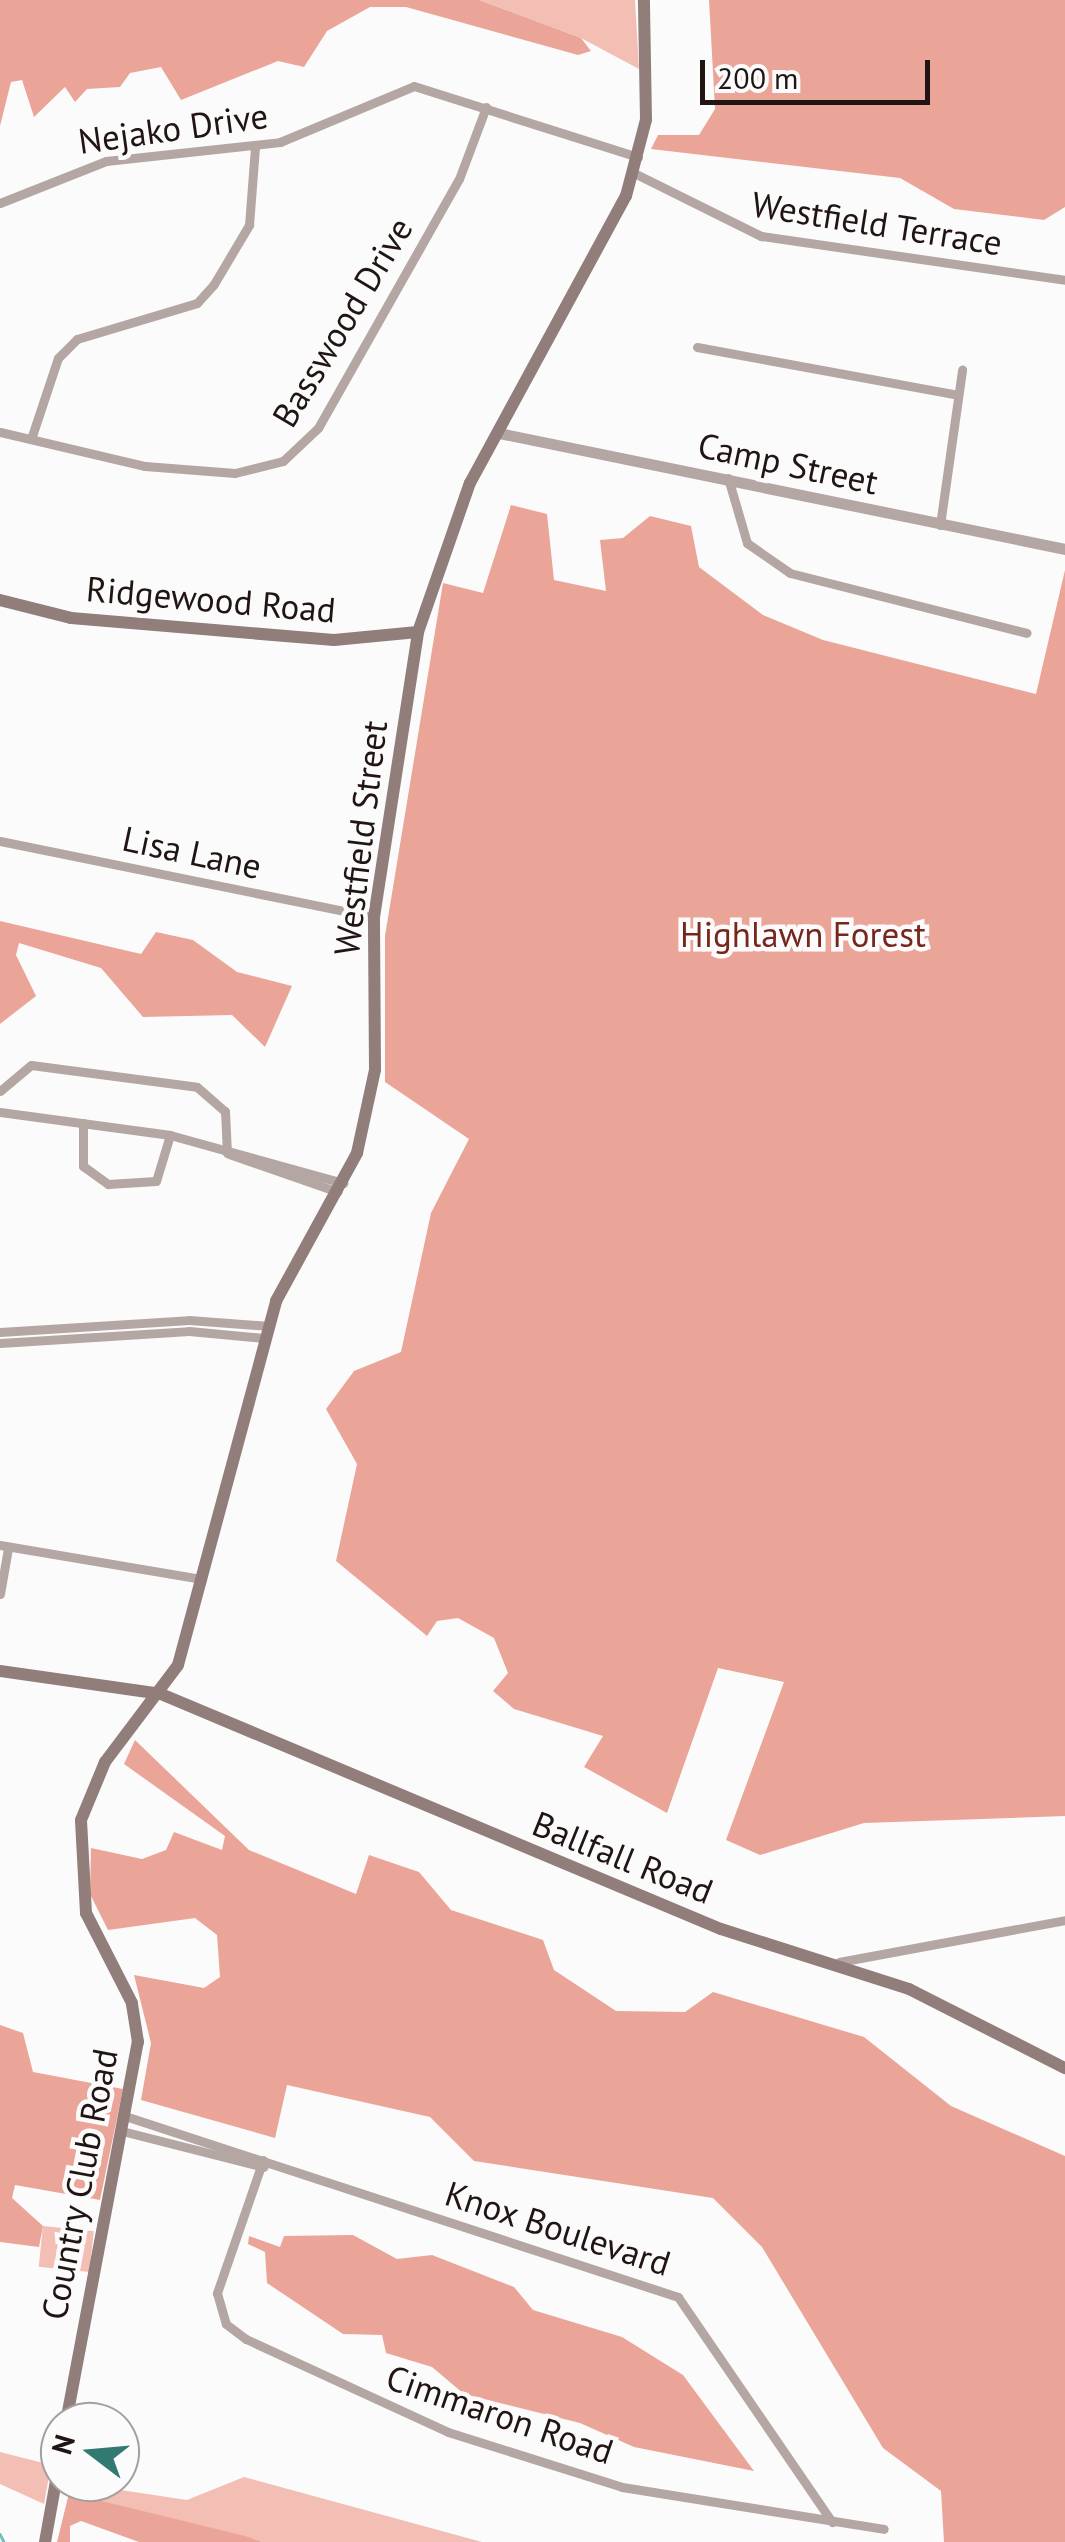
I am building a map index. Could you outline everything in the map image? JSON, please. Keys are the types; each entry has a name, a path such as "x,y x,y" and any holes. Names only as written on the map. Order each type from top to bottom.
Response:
{"main road":[{"name":"Westfield Street","path":"161,1694 202,1579 267,1332 340,1187 375,1070 374,917 418,632 458,511 634,172 649,80 644,0"},
{"name":"Ridgewood Road","path":"0,600 71,618 334,640 418,632"},
{"name":"Ballfall Road","path":"0,1671 161,1694 721,1929 839,1962 1065,2068"},
{"name":"Country Club Road","path":"70,2402 125,2116 137,2022 86,1913 77,1848 105,1762 161,1694"},
{"path":"45,2542 52,2502"}],"street":[{"name":"Nejako Drive","path":"0,203 90,165 255,147 306,133 388,90 414,86 638,157"},
{"name":"Basswood Drive","path":"0,432 144,466 235,473 294,453 318,428 450,196 486,107"},
{"path":"31,439 58,358 77,339 198,303 214,284 249,225 255,147"},
{"name":"Westfield Terrace","path":"634,172 761,236 1065,280"},
{"path":"697,348 953,394"},
{"path":"940,525 953,394 962,370"},
{"name":"Camp Street","path":"499,433 728,475 940,525 1065,549"},
{"path":"728,475 747,543 790,573 1027,633"},
{"name":"Lisa Lane","path":"0,841 374,917"},
{"path":"0,1091 32,1065 197,1087 225,1112 227,1153"},
{"path":"0,1112 170,1136 340,1187"},
{"path":"83,1123 83,1166 108,1184 156,1182 170,1136"},
{"path":"0,1342 189,1326 267,1332"},
{"path":"0,1332 75,1336"},
{"path":"0,1594 4,1547 202,1579"},
{"path":"839,1962 1065,1920"},
{"name":"Knox Boulevard","path":"125,2116 262,2164"},
{"name":"Knox Boulevard","path":"122,2131 274,2167 678,2298 832,2522"},
{"name":"Cimmaron Road","path":"262,2164 217,2294 236,2333 448,2432 690,2504 884,2529"}],"shaded area":[{"path":"479,0 635,0 639,69 581,38"},
{"path":"43,2226 94,2231 89,2272 39,2267"},
{"path":"0,2452 40,2462 40,2502 44,2504 0,2484"},
{"path":"244,2477 482,2542 262,2542 104,2502 140,2502 140,2493 187,2500"}],"green space":[{"path":"0,0 479,0 581,38 591,51 578,55 406,7 370,7 327,31 304,67 278,61 181,100 161,67 130,73 120,87 87,89 75,102 65,87 34,117 22,80 11,82 0,126"},
{"path":"709,0 1065,0 1065,207 1044,220 954,209 900,178 651,149 658,135 699,135 715,109"},
{"name":"Highlawn Forest","path":"511,505 547,514 554,580 606,591 600,540 623,538 650,516 691,526 699,567 763,615 823,640 1036,694 1065,570 1065,1816 864,1823 760,1855 726,1840 784,1682 718,1668 667,1813 584,1767 603,1736 514,1709 493,1691 508,1673 494,1638 458,1618 437,1621 427,1636 336,1561 357,1464 326,1409 354,1371 401,1352 431,1213 469,1139 385,1082 385,936 443,583 483,593"},
{"path":"0,921 141,954 156,932 193,940 237,972 292,986 265,1047 232,1015 143,1017 101,968 19,943 16,955 36,996 0,1024"},
{"path":"135,1740 249,1850 356,1894 369,1855 419,1872 451,1910 543,1940 554,1970 616,2011 685,2012 713,1992 864,2037 951,2106 1065,2156 1065,2542 944,2542 941,2491 883,2448 762,2247 713,2198 474,2161 430,2117 287,2085 275,2138 141,2100 151,2043 134,1975 204,1988 220,1977 217,1935 195,1918 108,1930 90,1894 91,1848 142,1859 166,1850 174,1832 222,1850 225,1836 124,1764"},
{"path":"0,2025 23,2033 33,2072 123,2089 100,2200 15,2185 12,2198 43,2226 39,2247 0,2242"},
{"path":"353,2235 397,2259 432,2255 514,2287 533,2310 622,2337 683,2375 754,2471 634,2447 580,2423 464,2394 432,2367 386,2353 382,2335 343,2334 267,2283 265,2252 248,2244 249,2236 280,2247 284,2236"},
{"path":"67,2502 106,2502 262,2542 139,2542 81,2521 70,2526 70,2542 57,2542"}],"waterway":[{"path":"0,2534 4,2542"}]}
